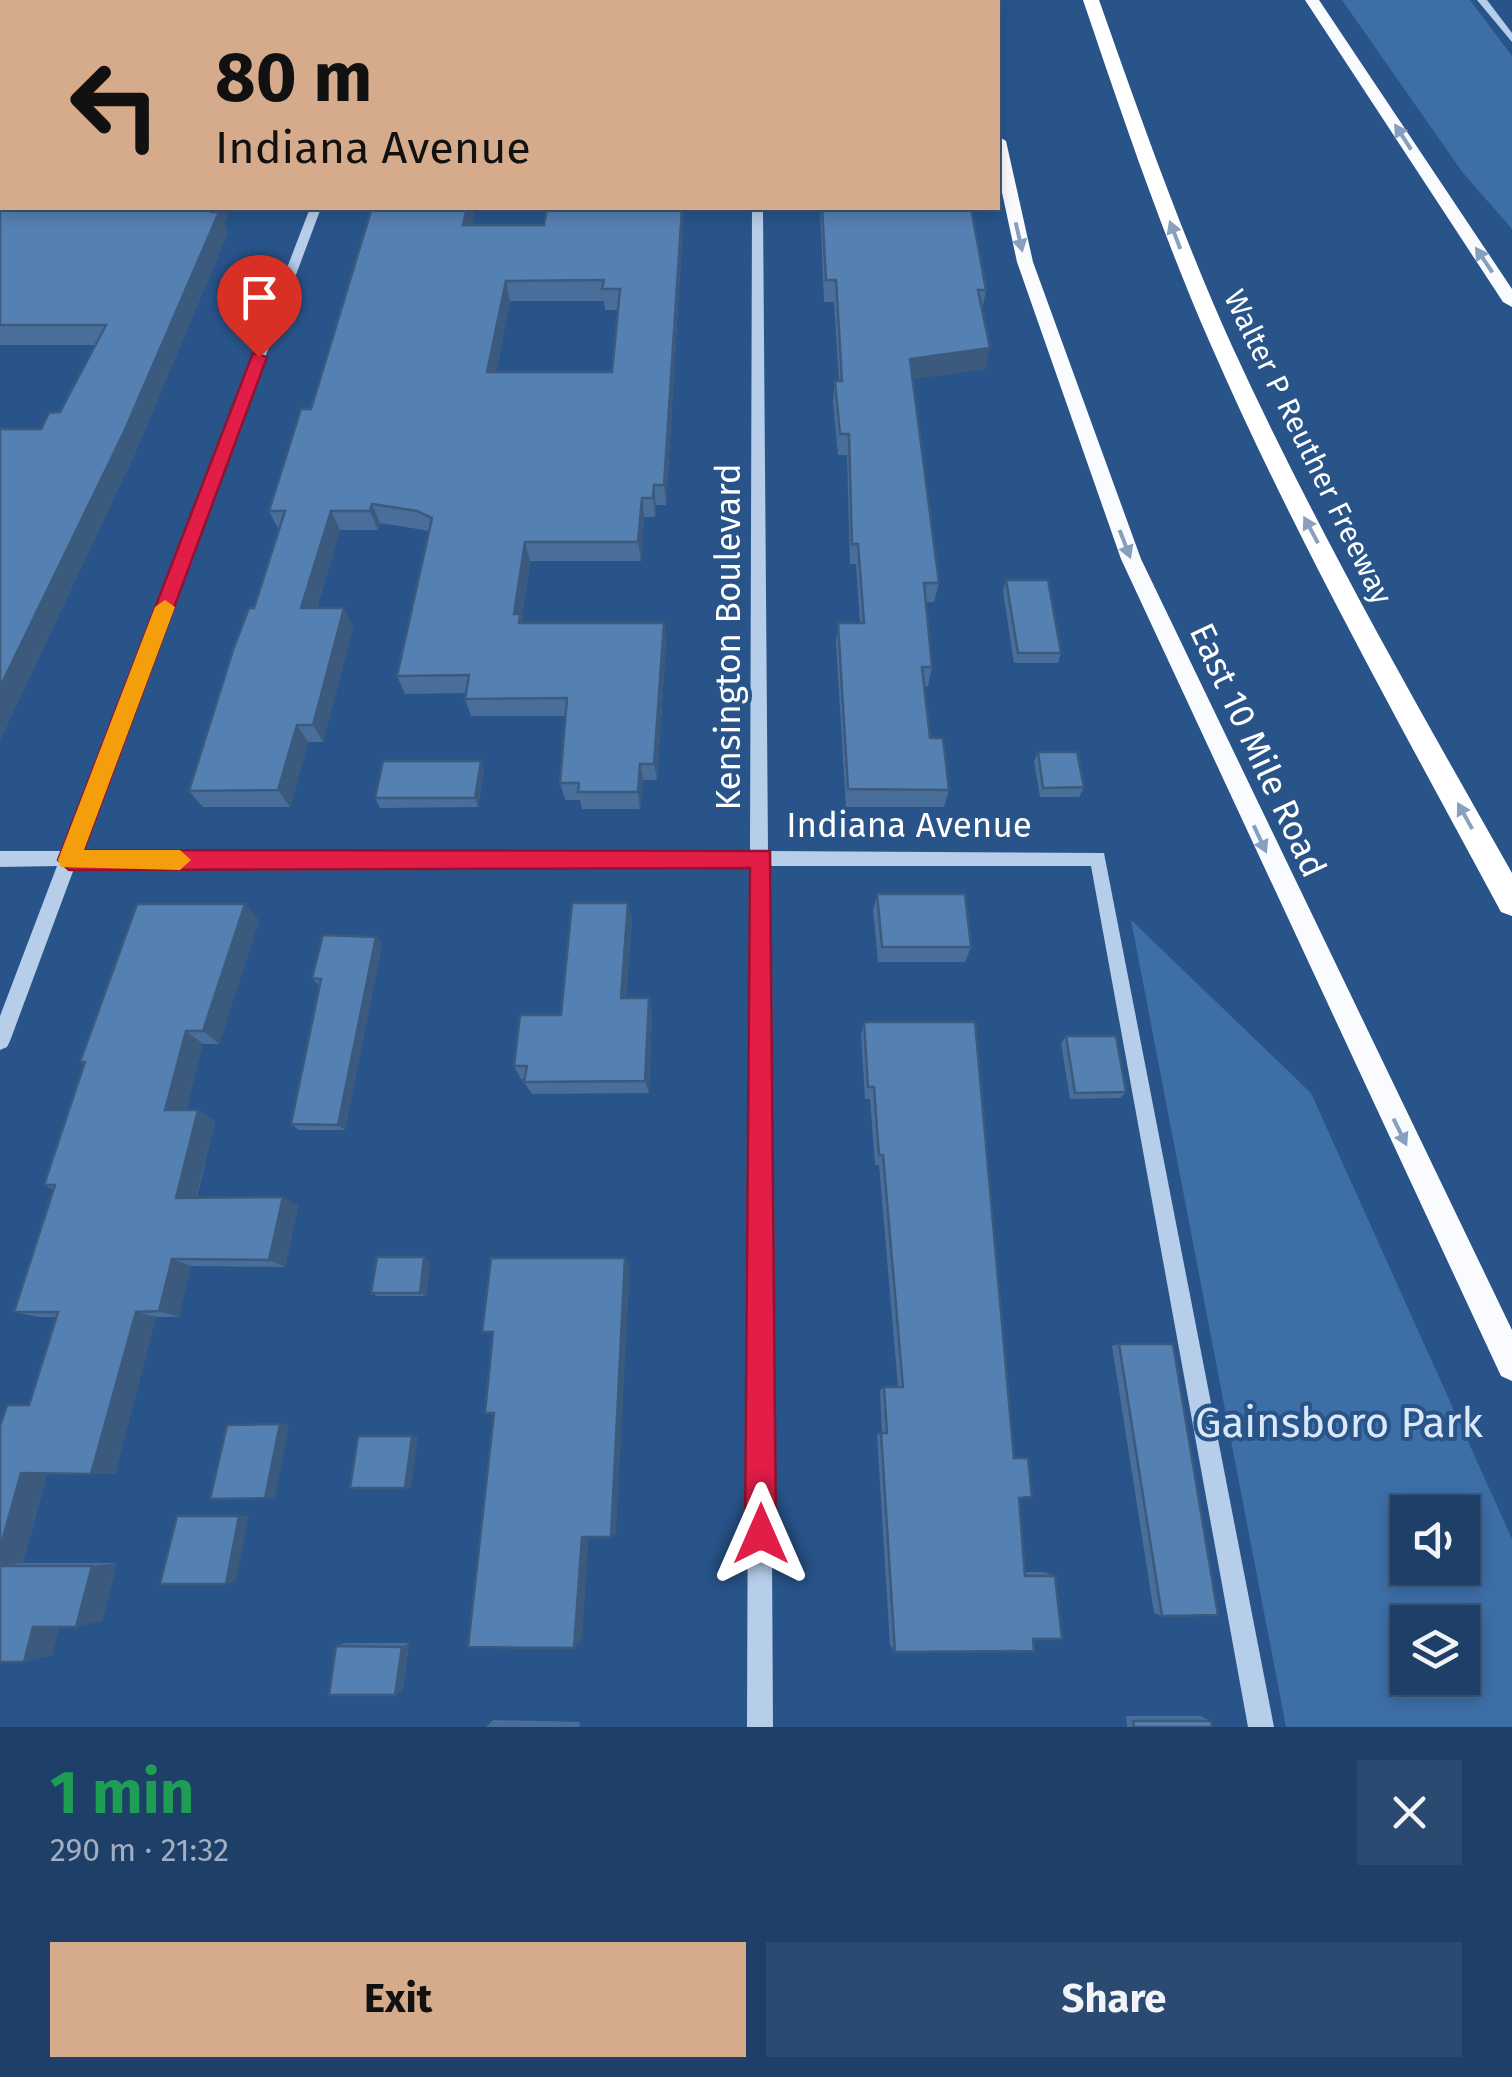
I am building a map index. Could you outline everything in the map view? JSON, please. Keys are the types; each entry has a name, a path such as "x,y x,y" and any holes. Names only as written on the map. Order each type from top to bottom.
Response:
{"highway":[{"name":"Walter P Reuther Freeway","path":"1091,0 1158,190 1229,360 1312,532 1512,902"}],"main road":[{"path":"1312,0 1512,302"},
{"name":"East 10 Mile Road","path":"1000,151 1025,262 1131,559 1512,1366"}],"street":[{"path":"1482,0 1512,39"},
{"path":"0,1041 315,210"},
{"name":"Kensington Boulevard","path":"758,210 762,858 760,1727"},
{"name":"Indiana Avenue","path":"0,859 1098,858 1260,1727"}],"green space":[{"path":"1342,0 1470,0 1512,56 1512,229 1463,173"},
{"name":"Gainsboro Park","path":"1131,920 1311,1093 1512,1539 1512,1727 1286,1727"}],"building":[{"path":"0,210 219,212 124,432 0,687 0,429 41,429 49,413 60,412 106,325 0,325"},
{"path":"371,210 467,210 463,225 544,225 547,210 682,210 664,485 654,485 653,498 642,498 638,542 525,542 514,614 520,614 519,623 664,623 654,764 640,764 638,792 578,792 579,783 560,783 567,698 465,699 469,675 397,676 432,518 417,511 372,504 370,511 331,511 301,608 344,608 313,725 297,725 278,790 189,791 234,647 249,608 254,608 285,511 269,511 301,409 311,409","holes":["604,280 602,289 620,289 612,372 487,372 506,281"]},
{"path":"822,210 971,210 986,290 978,290 990,348 910,359 939,583 924,583 932,667 922,667 930,738 943,738 949,790 848,789 838,623 864,623 858,544 852,544 849,434 840,434 835,381 842,381 836,280 826,280"},
{"path":"1006,580 1048,580 1061,653 1018,653"},
{"path":"1038,752 1077,752 1084,787 1043,788"},
{"path":"383,761 481,761 475,798 375,798"},
{"path":"877,894 965,894 971,947 882,947"},
{"path":"572,903 628,903 621,998 649,998 645,1081 524,1082 527,1066 514,1066 520,1015 561,1015"},
{"path":"137,904 245,904 203,1031 186,1031 165,1110 198,1110 176,1198 283,1197 269,1260 172,1259 159,1311 136,1312 91,1474 21,1473 0,1548 0,1426 7,1405 29,1405 58,1312 14,1312 55,1185 44,1185 85,1062 80,1062"},
{"path":"323,935 376,937 338,1125 291,1124 321,979 312,978"},
{"path":"864,1022 975,1022 1014,1458 1028,1458 1032,1497 1019,1498 1025,1576 1055,1576 1062,1639 1033,1639 1034,1651 895,1652 881,1433 887,1433 884,1387 903,1387 883,1155 879,1155 874,1087 868,1087"},
{"path":"1066,1036 1116,1036 1126,1092 1075,1093"},
{"path":"377,1257 424,1257 420,1293 371,1293"},
{"path":"491,1258 625,1258 611,1537 582,1537 574,1648 468,1647 494,1413 485,1413 493,1332 482,1332"},
{"path":"1119,1344 1173,1344 1218,1615 1162,1616"},
{"path":"280,1424 265,1498 210,1499 227,1425"},
{"path":"358,1436 412,1436 405,1488 350,1488"},
{"path":"177,1516 239,1516 226,1584 160,1584"},
{"path":"0,1566 92,1566 76,1627 33,1627 24,1662 0,1662"},
{"path":"336,1646 402,1647 395,1695 329,1695"},
{"path":"1133,1721 1211,1721 1212,1727 1134,1727"}],"slow traffic":[{"path":"165,607 69,860 180,860"}],"route":[{"path":"259,357 69,860 762,858 761,1534"}]}
